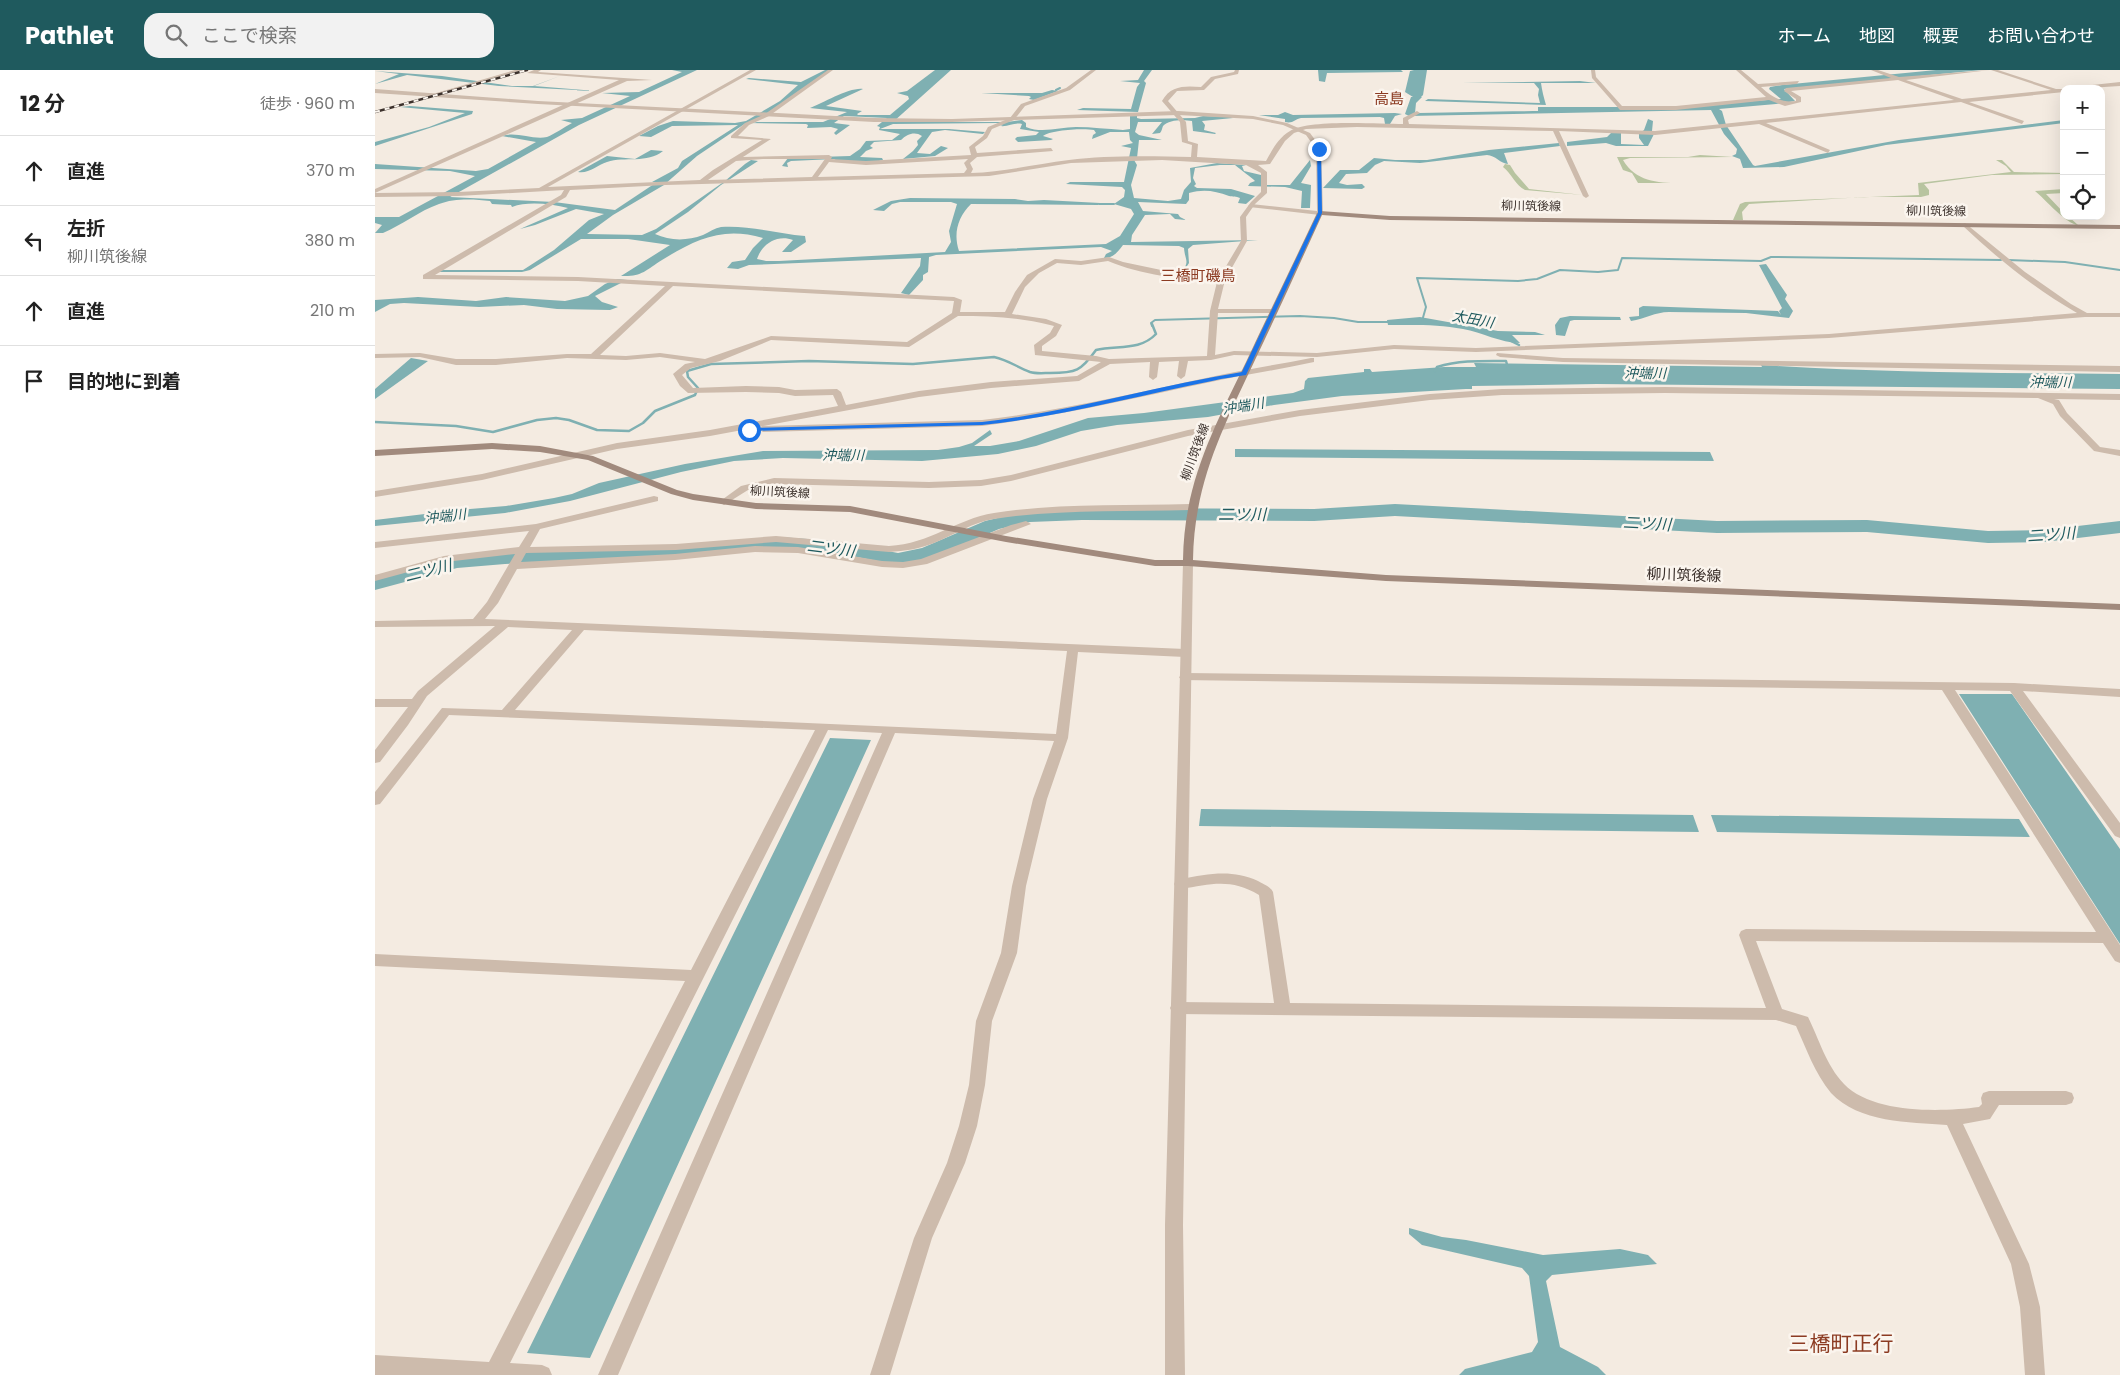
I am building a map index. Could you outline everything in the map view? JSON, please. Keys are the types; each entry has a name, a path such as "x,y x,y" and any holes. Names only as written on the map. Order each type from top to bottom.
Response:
{"main road":[{"name":"柳川筑後線","path":"1188,563 1190,507 1203,464 1219,425 1320,213 1390,218 2120,227"},
{"name":"柳川筑後線","path":"375,453 492,446 540,449 585,456 674,492 723,502 850,509 937,524 1006,539 1155,563 1188,563 1386,578 2120,607"}],"street":[{"path":"429,96 520,70"},
{"path":"539,70 530,73 649,80"},
{"path":"540,189 754,70"},
{"path":"702,182 733,159 768,139 733,137 747,124 767,115 831,70"},
{"path":"974,156 972,147 977,141 985,137 991,128 1010,120 1023,105 1068,88 1094,70"},
{"path":"1194,159 1195,144 1185,142 1182,120 1174,114 1165,101 1167,94 1177,88 1202,88 1213,78 1236,73 1237,70"},
{"path":"1593,70 1594,77 1620,108 1676,108 1770,98"},
{"path":"1738,70 1770,98 1785,104 1798,102 1799,98 1786,90 1988,70"},
{"path":"1873,70 2022,122"},
{"path":"1993,70 2060,90"},
{"path":"1757,86 1900,72"},
{"path":"375,191 425,167 627,79"},
{"path":"2105,86 2120,84"},
{"path":"375,195 458,194 666,183 966,175 1012,171 1058,162 1121,159 1194,159 1268,163 1281,140 1298,128 1341,125 1655,133 2060,90"},
{"path":"375,91 429,96 884,121 1010,120 1174,114 1252,117 1279,122 1298,128 1311,135 1318,144 1320,213 1251,206"},
{"path":"1406,126 1405,119 1415,115"},
{"path":"1759,122 1828,151"},
{"path":"1555,129 1586,196"},
{"path":"733,159 763,157 828,158 848,163 869,164 1051,150"},
{"path":"966,175 970,169 967,163 974,156"},
{"path":"813,180 828,158"},
{"path":"1211,358 1213,316 1221,280 1244,241 1243,218 1264,192 1264,172 1254,165 1246,163"},
{"path":"568,188 564,196 426,277 555,278 954,299 957,300 957,314"},
{"path":"1965,225 2012,268 2059,301 2085,315"},
{"path":"1008,314 1024,283 1033,274 1049,267 1055,261 1081,263 1109,259 1121,264 1185,277 1221,280"},
{"path":"593,357 671,284"},
{"path":"375,356 420,355 456,362 486,362 547,357 626,358 661,355 705,360 717,359 771,338 909,345 957,314 1008,314 1015,318 1052,322 1058,325 1058,328 1050,337 1038,345 1038,353 1096,358 1108,362 1211,358 1235,353 1317,355 1394,347 1476,350 1829,336 2085,315 2120,315"},
{"path":"1213,316 1272,315"},
{"path":"1476,350 1494,355 1563,360 2120,369"},
{"path":"710,433 749,430 990,423 1053,413 1215,378 1244,376 1341,353"},
{"path":"1153,377 1155,359"},
{"path":"1181,376 1184,359"},
{"path":"705,360 688,366 677,374 691,392 746,389 779,390 795,393 837,392 839,401 844,408"},
{"path":"375,494 482,477 585,456 627,445 710,433 959,388 1079,378 1108,362"},
{"path":"723,502 738,489 763,482 783,480 929,485 981,483 1011,478 1219,425 1381,401 1502,392 1665,390 2120,397"},
{"path":"2033,395 2056,402 2063,414 2097,449 2120,453"},
{"path":"375,546 536,527 654,498"},
{"path":"375,578 444,559 523,550 675,547 725,542 889,549 907,548 928,542 980,519 1035,511 1190,507"},
{"path":"515,566 675,558 790,544 824,553 882,564 903,565 923,562 1026,524"},
{"path":"476,622 492,603 536,527"},
{"path":"1175,1375 1174,1224 1188,563"},
{"path":"375,624 506,623 1185,653"},
{"path":"375,759 422,694 506,623"},
{"path":"505,713 581,626"},
{"path":"880,1375 923,1238 956,1163 968,1126 977,1085 985,1020 1009,952 1019,886 1040,798 1062,738 1073,648"},
{"path":"1185,677 2014,687 2120,693"},
{"path":"1946,686 2120,957"},
{"path":"2014,687 2120,833"},
{"path":"375,702 417,702"},
{"path":"375,801 446,711 1009,734 1062,738"},
{"path":"497,1373 823,727"},
{"path":"608,1375 890,730"},
{"path":"1181,884 1229,877 1250,881 1266,892 1272,919 1277,983 1283,1009"},
{"path":"1776,1014 1746,935 2108,938"},
{"path":"375,960 696,976"},
{"path":"1178,1008 1776,1014 1802,1020 1824,1069 1839,1090 1862,1105 1888,1113 1952,1118 1984,1114 1991,1106 1989,1098 2066,1098"},
{"path":"1952,1118 2019,1264 2030,1307 2035,1375"},
{"path":"375,1365 542,1375"}],"green space":[{"path":"1700,155 1733,157 1630,158 1623,160 1637,175 1664,183 1638,183 1632,173 1623,170 1617,157 1688,157"},
{"path":"1996,160 2002,160 2014,172 2060,173 1992,175 1924,184 1929,190 1929,195 1921,197 1869,197 1919,195 1918,183 2011,172 2006,166"},
{"path":"1505,164 1510,165 1529,189 1583,195 1525,190 1519,186 1503,167"},
{"path":"2060,189 2060,193 2046,194 2060,209 2060,214 2035,191"},
{"path":"1854,198 1749,204 1742,212 1743,220 1733,220 1740,204 1745,202"},
{"path":"2067,220 2072,220 2078,225 2073,224"}],"water":[{"path":"672,70 697,70 579,125 450,197 554,202 615,210 657,182 652,182 678,168 682,161 738,125 672,126 651,137 639,136 673,121 735,123 746,121 780,101 798,85 746,79 801,82 825,70 831,70 753,123 823,122 847,112 810,108 851,90 863,89 826,106 862,111 858,115 890,115 909,99 908,96 897,93 907,91 935,70 951,70 893,122 1007,122 1022,120 1026,123 1026,127 1038,130 1076,127 1123,130 1130,129 1130,115 1137,115 1137,118 1141,119 1195,118 1203,116 1231,117 1233,118 1202,121 1205,125 1204,130 1215,134 1193,131 1192,121 1181,120 1169,122 1163,126 1160,133 1152,134 1162,122 1138,122 1135,132 1139,135 1162,140 1139,140 1137,158 1134,160 1137,165 1131,185 1134,198 1168,201 1181,199 1184,190 1191,182 1190,168 1217,163 1246,165 1242,166 1244,171 1261,175 1261,185 1290,185 1310,160 1311,166 1301,183 1311,185 1310,208 1301,208 1302,191 1285,187 1248,186 1255,181 1235,165 1195,168 1193,178 1196,184 1194,186 1197,188 1231,189 1255,196 1246,204 1238,203 1240,198 1237,197 1200,191 1189,193 1189,200 1186,204 1138,202 1143,211 1178,214 1186,220 1175,219 1170,214 1145,215 1132,235 1131,242 1258,240 1193,245 1188,249 1189,263 1183,272 1186,260 1184,248 1179,246 1123,245 1115,254 1104,258 1106,254 1112,251 1101,247 936,255 929,257 928,272 923,275 923,280 909,295 901,293 920,266 921,258 749,265 738,269 727,268 732,262 745,260 763,238 735,233 722,234 698,241 643,272 633,275 621,276 670,245 628,239 581,239 530,270 522,272 435,272 439,270 523,270 554,250 589,220 604,214 576,209 520,229 568,208 547,204 525,204 512,207 511,205 492,204 490,201 484,200 445,202 383,233 375,233 382,225 375,223 375,217 399,217 475,176 450,171 375,169 375,164 476,171 488,169 536,142 502,136 513,134 541,138 547,137 572,123 561,120 582,118 630,96 602,93 639,92 682,72","holes":["844,116 887,118 877,126 880,127 879,130 900,134 892,140 866,141 860,149 850,156 788,158 782,166 788,167 787,163 791,161 834,159 837,161 879,161 883,160 882,158 860,157 866,151 873,148 870,146 874,142 901,140 914,133 922,136 917,141 918,145 903,159 935,156 948,148 941,146 930,154 917,153 932,132 945,130 983,134 985,132 949,129 880,129 893,124 998,123 1003,125 1000,126 1022,124 1020,129 1039,132 1036,135 1017,137 1015,139 1018,142 1051,140 1053,139 1043,136 1052,132 1067,130 1094,130 1096,133 1092,139 1110,132 1129,132 1130,140 1133,143 1121,146 1131,148 1124,182 1070,182 1066,184 1122,187 1125,190 1124,197 1114,204 1131,209 1134,214 1120,236 1106,244 959,251 957,244 958,226 963,214 971,204 1098,205 1100,203 1015,199 910,198 891,201 873,210 884,211 892,204 900,202 951,202 957,204 949,231 951,242 945,252 779,261 757,259 762,249 776,239 787,238 793,240 782,252 791,252 806,242 805,236 753,228 732,227 719,228 703,235 685,239 673,239 655,234 688,212 721,185 758,161 751,160 725,181 656,229 642,235 587,234 613,215 664,185 697,156 746,123 806,124 808,125 807,128 831,127 838,129 834,133 836,135 850,125 834,123"]},
{"path":"1144,70 1152,70 1144,81 1146,83 1138,112 1077,110 1083,108 1131,109 1137,87 1140,83 1120,81 1138,80"},
{"path":"1318,70 1401,70 1403,72 1327,73 1325,82 1319,81"},
{"path":"1427,70 1423,95 1416,103 1415,113 1419,113 1538,111 1538,107 1676,107 1781,99 1769,89 1770,87 1936,70 1982,70 1784,89 1795,101 1719,109 1722,111 1726,125 1755,166 1899,140 2060,120 2060,123 1886,145 1784,167 1743,168 1740,159 1732,156 1736,154 1737,149 1724,134 1711,110 1409,116 1405,114 1411,97 1413,97 1405,92 1410,71"},
{"path":"375,71 442,76 512,86 533,86 560,76 534,86 596,91 499,86 407,75 375,84 399,74"},
{"path":"1580,81 1596,83 1541,83 1546,105 1425,101 1428,99 1540,103 1539,89 1534,83 1462,83"},
{"path":"1052,90 1058,91 1034,100 1029,99 1031,97 1029,96 981,93 1042,93"},
{"path":"410,106 473,111 472,114 375,146 375,142 429,127 465,113 400,107"},
{"path":"1285,112 1293,115 1402,114 1395,116 1390,124 1385,124 1384,118 1380,117 1301,118 1292,122 1285,122 1285,119 1259,115 1278,115"},
{"path":"1648,119 1653,121 1652,131 1654,134 1648,146 1616,146 1606,143 1567,146 1567,142 1607,137 1612,132 1621,133 1621,144 1644,145 1639,138 1639,134 1644,130"},
{"path":"1559,143 1560,146 1504,153 1508,164 1487,155 1420,163 1384,161 1375,165 1367,173 1346,174 1339,183 1347,185 1362,184 1365,187 1362,189 1323,188 1340,170 1359,170 1374,158 1427,160 1489,150"},
{"path":"651,150 663,151 643,159 614,160 603,163 586,172 578,172 607,156 635,159"},
{"path":"1766,264 1787,295 1785,299 1793,311 1789,318 1746,313 1669,312 1631,321 1629,317 1639,316 1639,308 1643,306 1778,311 1781,315 1779,311 1782,308 1759,265"},
{"path":"617,279 627,280 595,296 602,302 618,307 610,310 557,309 524,305 479,307 404,303 390,304 375,312 375,300 418,297 476,301 506,297 565,301 588,296 605,284"},
{"path":"1570,316 1620,317 1621,320 1574,320 1570,321 1565,336 1556,335 1555,325 1560,318"},
{"path":"1420,317 1498,331 1535,332 1545,335 1512,335 1520,343 1513,343 1454,327 1388,325 1387,320"},
{"path":"411,358 428,361 375,399 375,389"},
{"name":"沖端川","path":"1474,363 1762,367 1761,365 1895,371 2120,374 2120,389 1597,384 1472,386 1472,389 1342,396 1274,405 1208,417 1117,425 1081,431 1036,446 998,454 922,461 783,458 734,461 681,472 570,501 505,513 375,526 375,520 506,506 554,498 572,494 599,483 685,464 763,451 938,450 972,443 990,430 992,434 974,446 990,446 1019,441 1088,418 1144,413 1293,393 1304,389 1305,381 1308,378 1364,372 1364,369 1370,369 1372,372 1444,367 1476,367"},
{"path":"1235,449 1710,452 1714,461 1235,457"},
{"path":"1959,694 2012,694 2120,849 2120,944"},
{"path":"830,738 871,740 590,1358 527,1353"},
{"path":"1201,809 1693,815 1699,832 1199,826"},
{"path":"1711,815 2019,819 2030,837 1717,832"},
{"path":"1409,1228 1442,1237 1543,1255 1620,1249 1648,1255 1657,1264 1552,1275 1546,1281 1560,1347 1598,1367 1606,1375 1459,1375 1465,1369 1532,1352 1538,1342 1529,1276 1522,1268 1422,1245 1409,1234"}],"waterway":[{"path":"1056,90 1060,88"},
{"path":"1099,204 1114,204"},
{"path":"1422,321 1426,307 1417,278 1518,281 1537,279 1560,270 1598,272 1618,270 1622,258 1761,261 1771,257 2001,260"},
{"path":"2008,260 2065,262 2120,270"},
{"path":"1152,326 1151,323 1155,320 1300,316 1334,318 1358,322 1391,322"},
{"path":"375,422 456,426 493,432 537,420 556,418 569,420 597,430 629,431 643,423 655,411 695,395 698,388 688,377 687,371 711,364 809,361 913,364 994,357 1032,373 1066,372 1082,367 1096,350 1143,343 1156,334 1152,324"},
{"name":"太田川","path":"1511,341 1519,345"},
{"path":"1435,371 1437,367 1471,361 1506,361 1508,368"},
{"name":"二ツ川","path":"375,584 456,562 505,558 694,550 779,543 836,547 898,559 928,553 992,525 1030,516 1082,514 1314,515 1395,510 1717,527 1867,526 1988,537 2044,536 2120,527"}],"railway":[{"path":"375,112 527,70"}],"district":[{"name":"高島","path":"1389,99"},
{"name":"三橋町磯鳥","path":"1198,276"},
{"name":"三橋町正行","path":"1841,1344"}],"route":[{"path":"749,430 1006,421 1103,404 1215,378 1245,374 1320,213 1319,149"}]}
